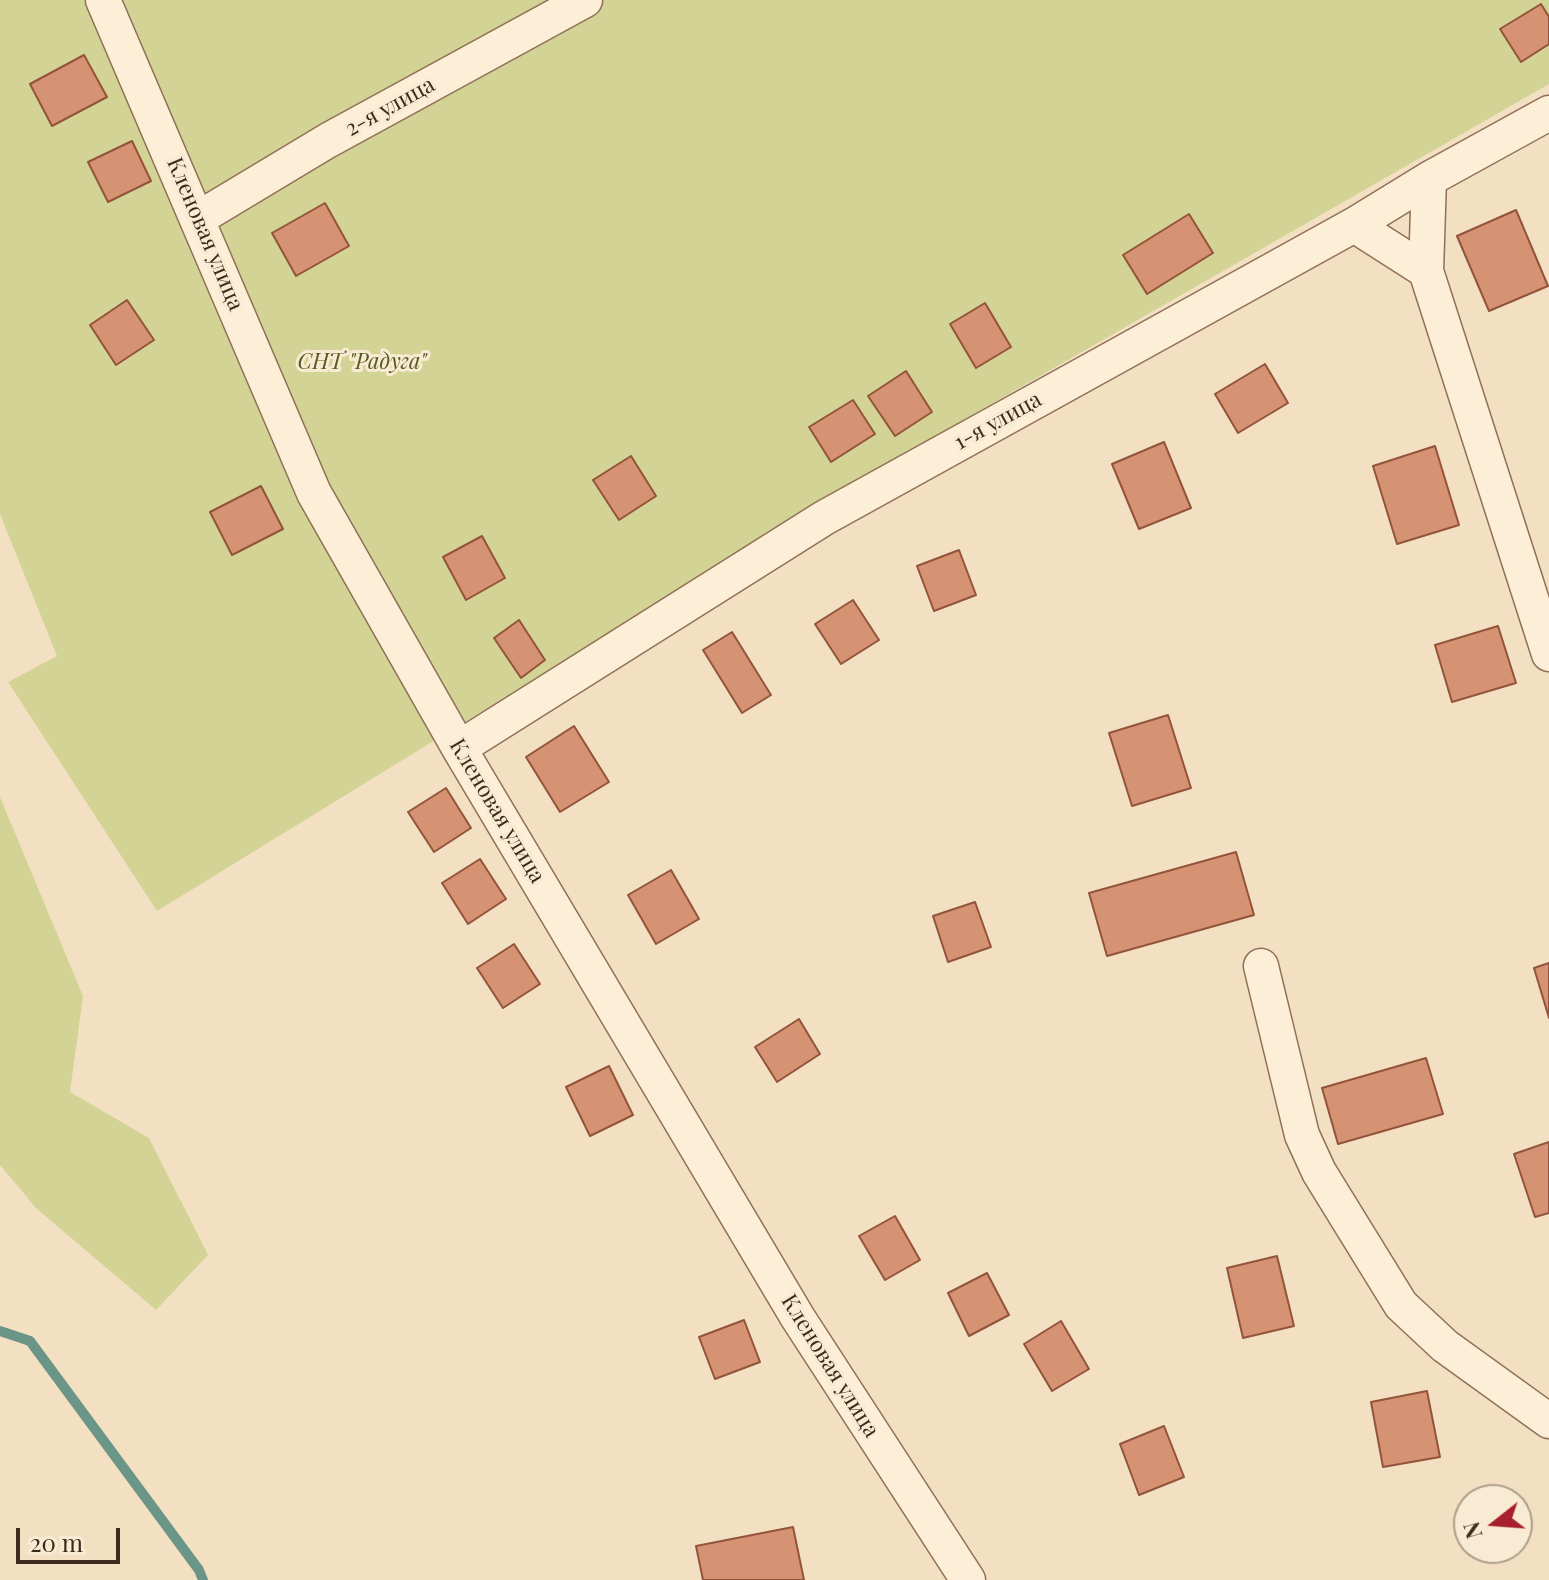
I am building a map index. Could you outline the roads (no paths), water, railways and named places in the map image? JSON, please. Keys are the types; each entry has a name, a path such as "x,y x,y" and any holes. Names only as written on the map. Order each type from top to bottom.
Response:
{"street":[{"name":"Кленовая улица","path":"103,0 199,218 314,493 459,748 798,1318 968,1580"},
{"name":"2-я улица","path":"199,218 327,141 585,0"},
{"name":"1-я улица","path":"459,748 824,518 1354,225 1429,179 1549,113"},
{"path":"1429,179 1426,271 1544,618 1549,654"},
{"path":"1354,225 1426,271"},
{"path":"1261,966 1302,1135 1319,1172 1401,1305 1445,1346 1549,1421"}],"waterway":[{"path":"0,1331 30,1341 199,1570 203,1580"}],"park label":[{"name":"СНТ \"Радуга\"","path":"362,362"}]}
